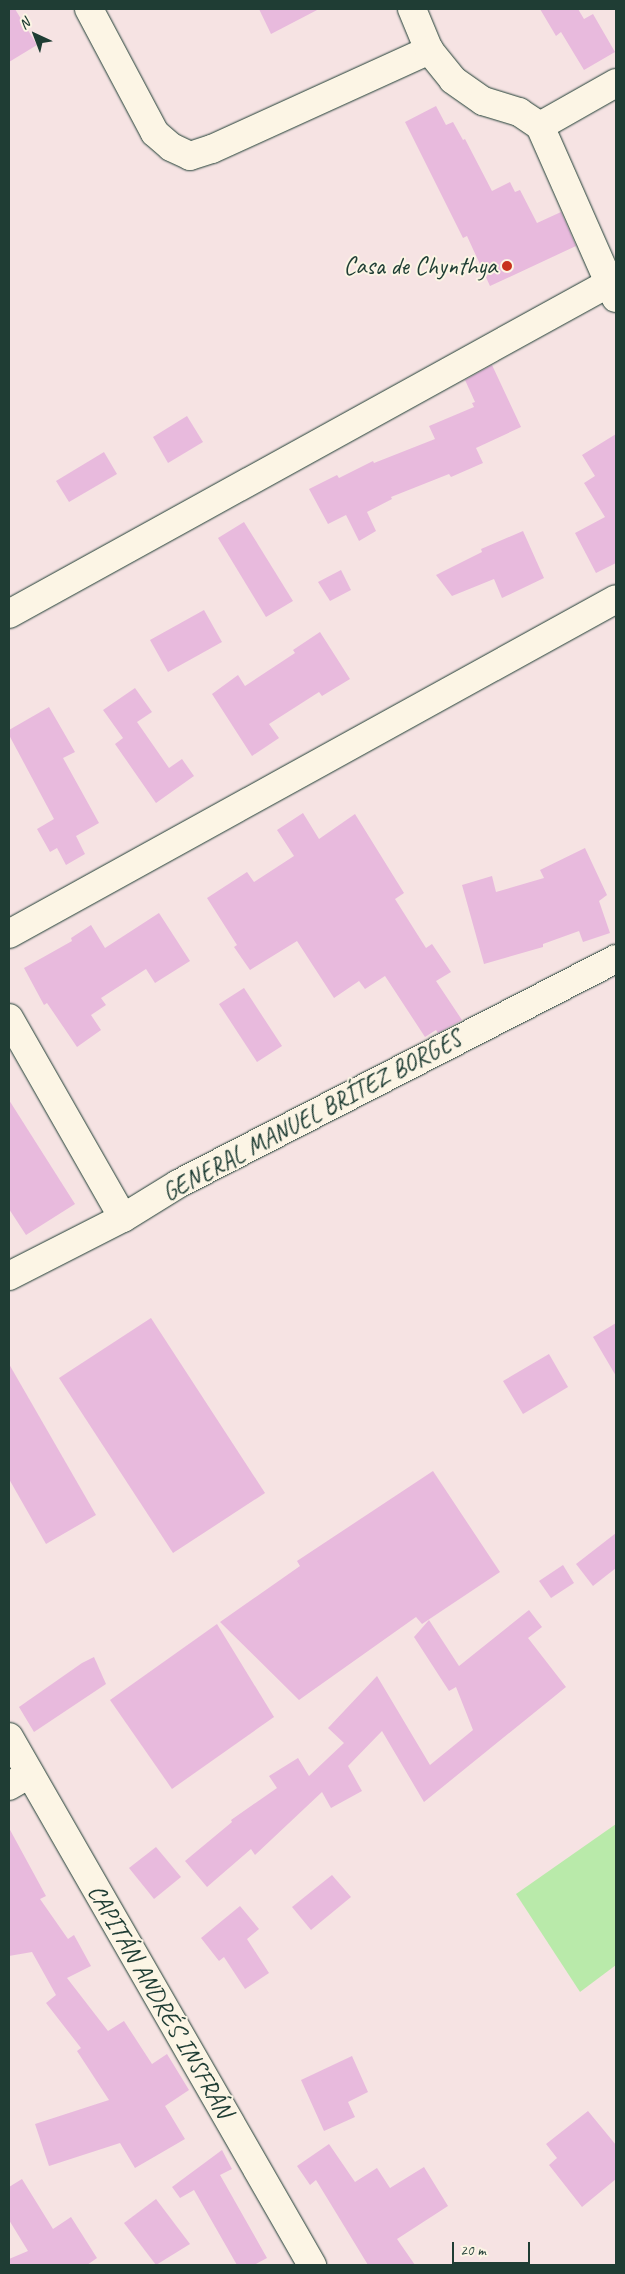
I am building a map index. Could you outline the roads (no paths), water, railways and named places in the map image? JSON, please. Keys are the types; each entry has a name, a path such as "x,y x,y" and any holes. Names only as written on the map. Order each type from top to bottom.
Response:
{"street":[{"path":"89,9 155,133 171,147 190,156 212,149 429,50"},
{"path":"9,614 612,290 540,126 519,112 483,100 453,80 429,50 412,9"},
{"path":"540,126 616,83"},
{"path":"9,934 616,599"},
{"name":"GENERAL MANUEL BRÍTEZ BORGES","path":"9,1276 123,1218 178,1184 616,959"},
{"path":"9,1018 123,1218"},
{"name":"CAPITÁN ANDRÉS INSFRÁN","path":"9,1737 19,1780 312,2265"}],"place":[{"name":"Casa de Chynthya","path":"507,266"}]}
